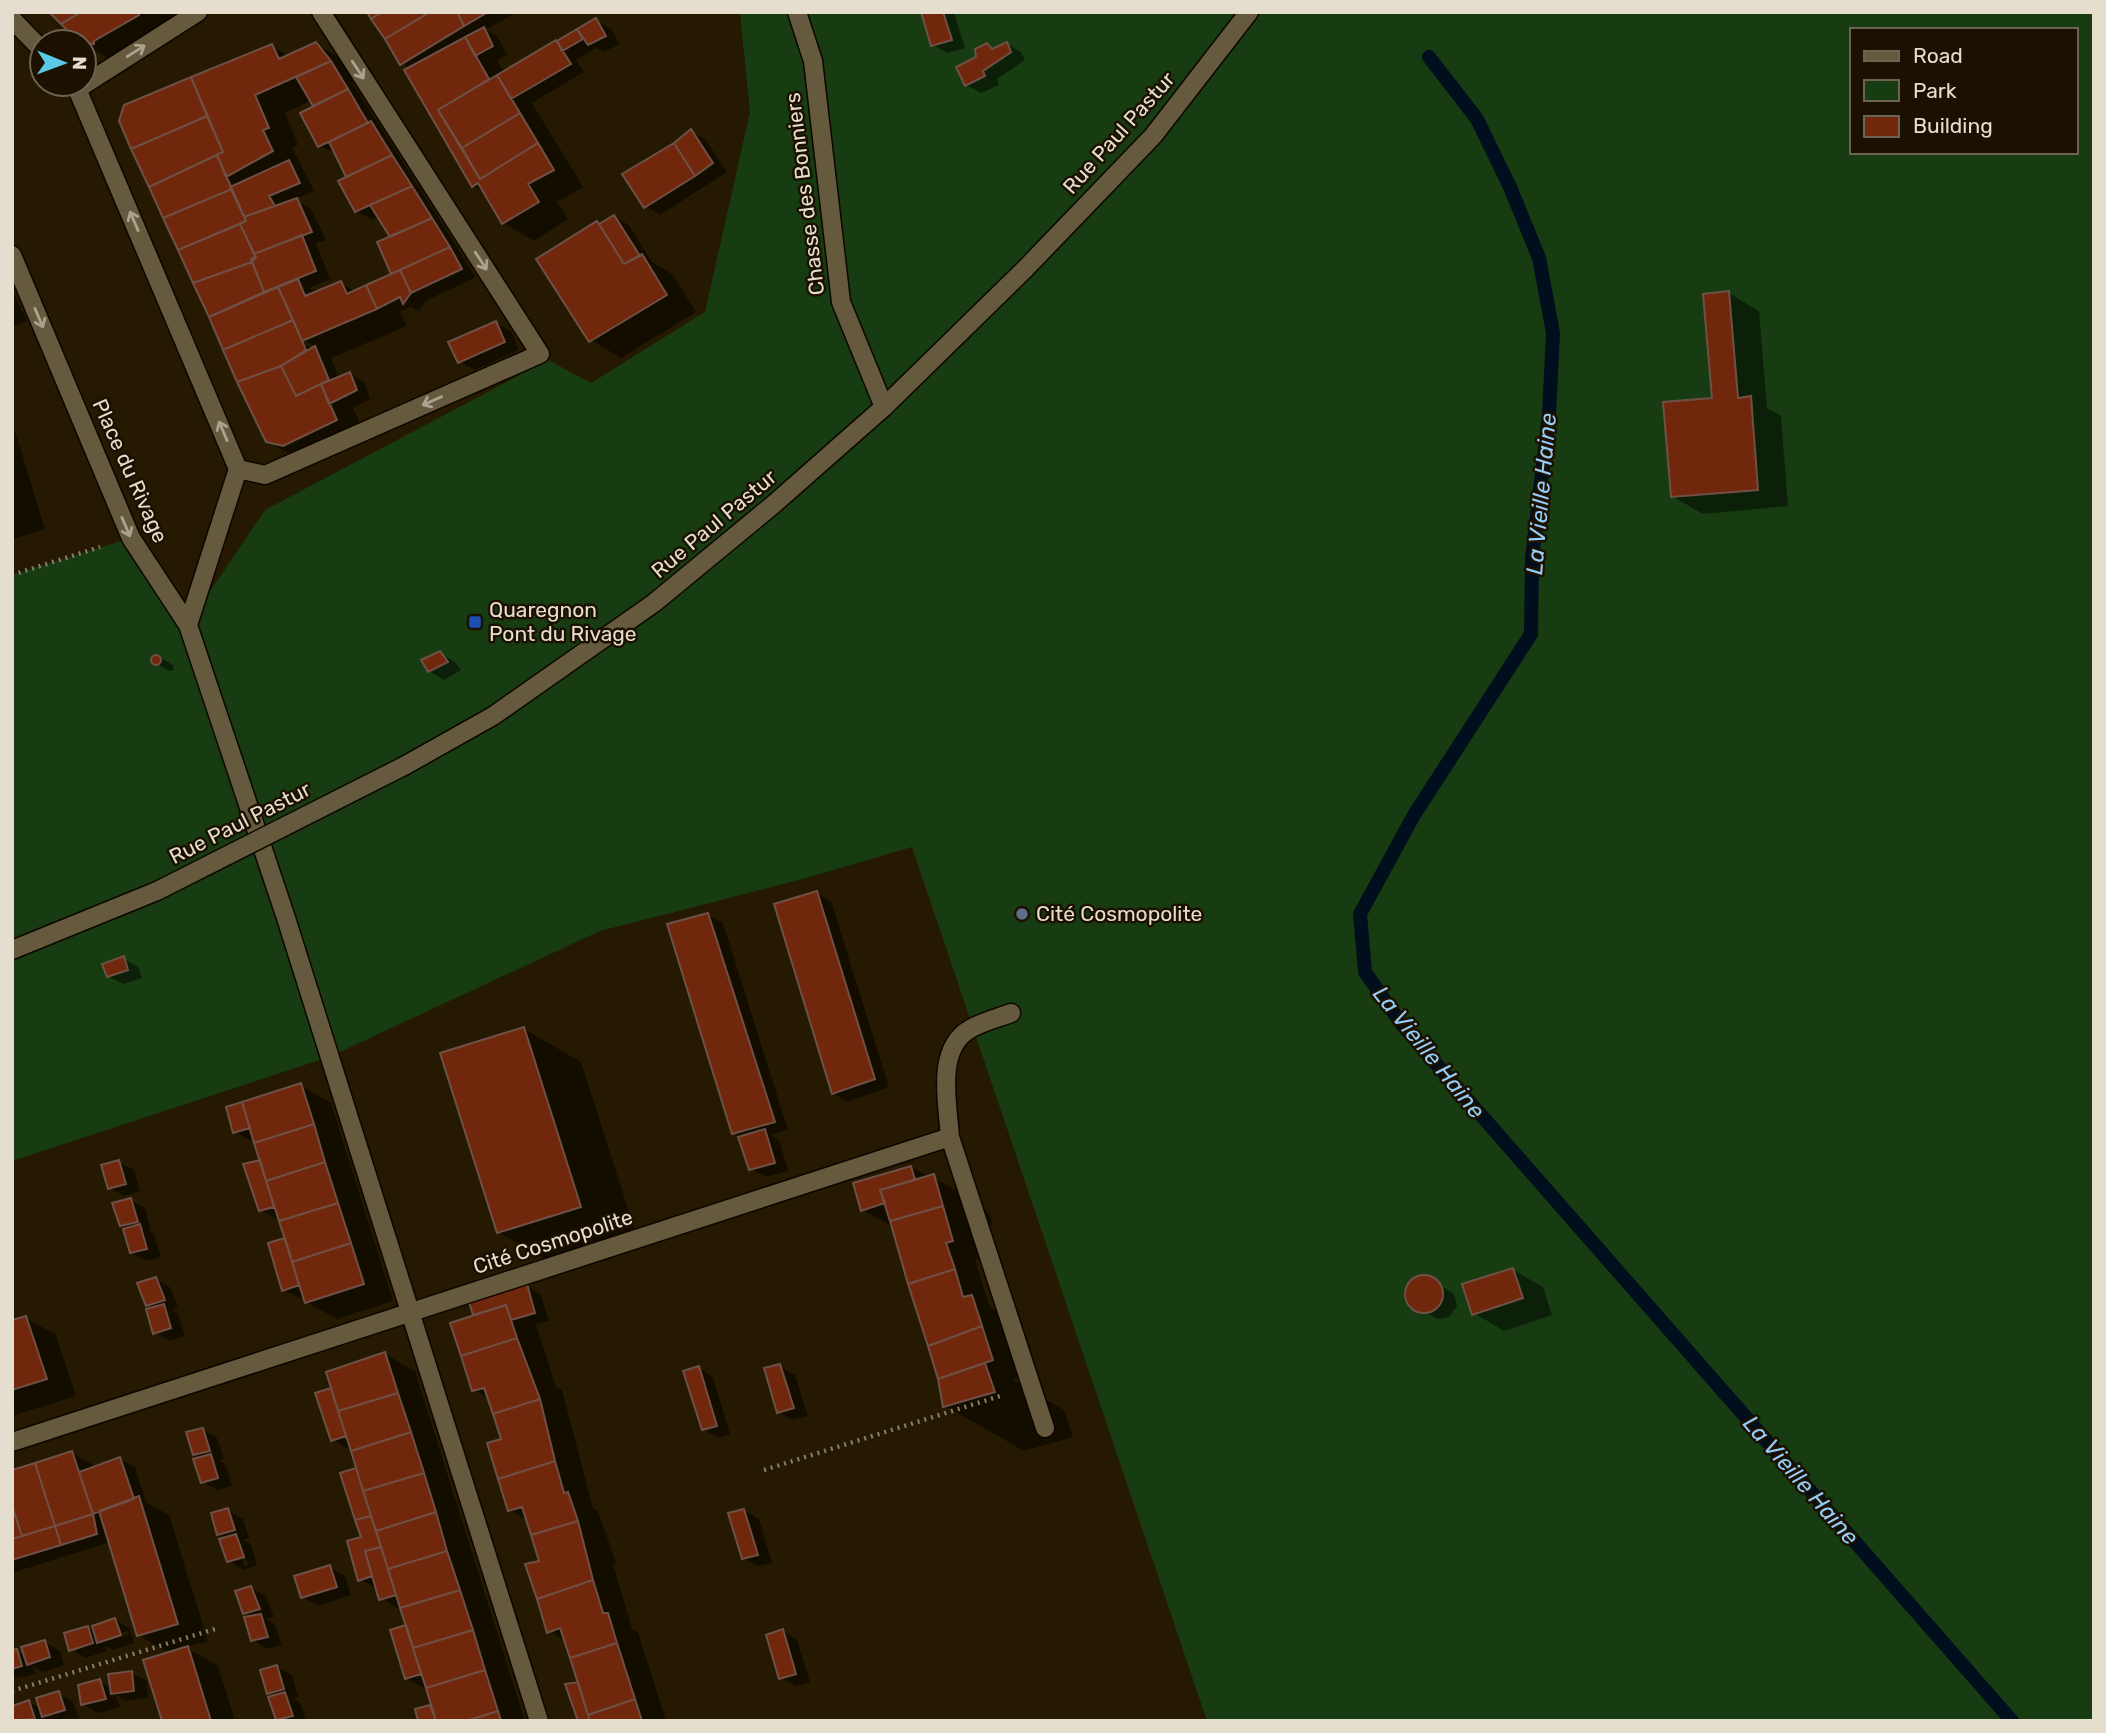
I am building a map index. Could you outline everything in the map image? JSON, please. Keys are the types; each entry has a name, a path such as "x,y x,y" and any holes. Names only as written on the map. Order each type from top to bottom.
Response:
{"street":[{"path":"98,73 198,12"},
{"path":"238,468 265,475 540,354 321,12"},
{"name":"Chasse des Bonniers","path":"797,12 813,61 841,302 884,407"},
{"name":"Rue Paul Pastur","path":"12,950 157,891 404,766 493,716 654,603 774,504 884,407 1025,269 1153,136 1249,12"},
{"path":"12,19 28,36"},
{"path":"82,98 238,468 188,625"},
{"name":"Place du Rivage","path":"12,255 131,538 188,625 286,918 410,1313"},
{"path":"1011,1013 968,1030 951,1050 947,1072 950,1137 1045,1428"},
{"name":"Cité Cosmopolite","path":"12,1442 950,1137"},
{"path":"410,1313 539,1721"}],"path":[{"path":"12,575 131,538"},
{"path":"764,1470 1031,1387"},
{"path":"12,1690 215,1629"}],"green space":[{"path":"740,12 2094,12 2094,1721 1207,1721 912,847 799,880 600,931 329,1057 12,1161 12,575 131,538 188,624 265,510 548,360 591,383 705,312 750,112"}],"building":[{"path":"49,12 81,12 61,24"},
{"path":"81,12 138,12 139,15 98,39 98,28 65,28 61,24"},
{"path":"367,12 382,12 371,19"},
{"path":"382,12 430,12 385,39 371,19"},
{"path":"430,12 457,12 464,26 400,65 385,39"},
{"path":"457,12 488,12 464,26"},
{"path":"921,12 943,12 952,40 931,46"},
{"path":"596,18 606,36 588,45 577,29"},
{"path":"484,27 493,46 475,56 465,37"},
{"path":"577,29 583,39 562,51 557,41"},
{"path":"465,37 489,79 438,110 480,179 538,143 554,170 528,184 539,202 502,224 478,183 472,187 404,70"},
{"path":"556,40 571,64 511,99 497,75"},
{"path":"316,42 331,61 255,95 269,128 263,130 273,151 226,177 217,155 223,152 191,77 272,44 279,59"},
{"path":"1007,42 1011,52 983,71 985,76 965,86 956,67 976,57 975,49 987,43 992,49"},
{"path":"331,61 348,89 313,106 296,77"},
{"path":"497,75 520,113 462,148 438,110"},
{"path":"191,77 207,116 131,149 119,121 124,105"},
{"path":"348,89 368,123 318,147 300,113"},
{"path":"520,113 538,143 480,179 462,148"},
{"path":"207,116 223,152 149,187 131,149"},
{"path":"371,121 392,155 346,177 329,142"},
{"path":"691,129 713,163 695,176 674,143"},
{"path":"674,143 695,176 644,208 622,174"},
{"path":"217,155 232,189 163,218 149,187"},
{"path":"392,155 412,186 355,212 338,181"},
{"path":"289,160 300,183 269,196 275,206 244,217 230,187"},
{"path":"412,186 432,218 390,237 370,205"},
{"path":"232,189 246,221 178,250 163,218"},
{"path":"297,198 312,232 254,254 240,224 246,221 244,217"},
{"path":"614,215 640,256 624,264 599,224"},
{"path":"432,218 450,247 391,274 377,242"},
{"path":"597,221 624,264 642,254 667,295 589,342 536,259"},
{"path":"240,224 256,257 252,262 193,283 178,250"},
{"path":"302,235 316,271 264,292 251,259 256,257 254,254"},
{"path":"450,247 462,269 411,293 400,270"},
{"path":"252,262 264,292 209,317 193,283"},
{"path":"400,270 411,293 403,304 400,297 377,309 366,285"},
{"path":"298,279 305,296 341,281 347,294 366,285 377,309 302,341 278,287"},
{"path":"278,287 293,320 223,350 209,317"},
{"path":"1729,291 1738,398 1751,396 1758,490 1671,497 1663,402 1712,398 1703,294"},
{"path":"293,320 306,350 281,366 237,382 223,350"},
{"path":"496,321 505,342 458,363 448,342"},
{"path":"315,346 329,380 296,396 281,366"},
{"path":"281,366 296,396 321,384 337,420 283,446 266,442 237,382"},
{"path":"350,372 357,390 329,404 321,384"},
{"path":"440,651 448,662 428,672 421,660"},
{"path":"156,655 160,656 160,664 156,665 152,664 151,660 152,656"},
{"path":"817,891 875,1079 832,1094 774,904"},
{"path":"708,913 775,1122 732,1134 667,924"},
{"path":"124,956 128,970 107,977 102,964"},
{"path":"524,1027 581,1207 497,1233 440,1053"},
{"path":"301,1083 314,1124 254,1143 242,1102"},
{"path":"242,1102 250,1128 233,1133 226,1107"},
{"path":"314,1124 325,1162 266,1181 254,1143"},
{"path":"765,1129 775,1163 749,1170 738,1137"},
{"path":"119,1160 126,1184 108,1189 101,1165"},
{"path":"260,1160 274,1207 259,1211 243,1164"},
{"path":"325,1162 338,1203 279,1221 266,1181"},
{"path":"911,1166 915,1180 880,1190 885,1203 861,1211 853,1183"},
{"path":"934,1174 943,1206 890,1221 880,1190"},
{"path":"131,1198 138,1222 120,1226 112,1203"},
{"path":"338,1203 351,1243 292,1262 279,1221"},
{"path":"943,1206 953,1241 946,1243 955,1269 908,1284 890,1221"},
{"path":"140,1224 147,1249 130,1253 123,1229"},
{"path":"285,1238 299,1285 282,1291 268,1243"},
{"path":"351,1243 364,1284 305,1303 292,1262"},
{"path":"1513,1268 1523,1298 1472,1315 1462,1284"},
{"path":"955,1269 963,1297 972,1295 982,1326 928,1346 908,1284"},
{"path":"1424,1275 1437,1281 1443,1294 1437,1307 1424,1313 1411,1307 1405,1294 1411,1281"},
{"path":"156,1277 165,1300 146,1306 137,1283"},
{"path":"527,1284 535,1313 511,1320 506,1305 473,1315 469,1302"},
{"path":"164,1304 171,1328 153,1334 146,1309"},
{"path":"506,1305 517,1338 461,1356 450,1323"},
{"path":"26,1316 47,1379 12,1390 12,1320"},
{"path":"982,1326 993,1360 938,1379 928,1346"},
{"path":"517,1338 540,1399 493,1414 484,1388 472,1391 461,1356"},
{"path":"385,1352 398,1393 338,1411 326,1372"},
{"path":"985,1363 995,1392 943,1407 938,1379"},
{"path":"780,1364 794,1408 777,1413 764,1368"},
{"path":"699,1366 717,1426 702,1430 683,1371"},
{"path":"331,1388 346,1436 331,1441 315,1393"},
{"path":"398,1393 411,1432 351,1451 338,1411"},
{"path":"540,1399 555,1461 498,1479 487,1443 501,1439 493,1414"},
{"path":"203,1428 210,1451 193,1455 186,1432"},
{"path":"411,1432 424,1473 363,1491 351,1451"},
{"path":"72,1451 93,1514 55,1526 35,1463"},
{"path":"211,1454 218,1478 201,1483 193,1459"},
{"path":"120,1457 134,1499 93,1514 79,1472"},
{"path":"555,1461 564,1493 568,1492 578,1521 531,1535 522,1507 508,1511 498,1479"},
{"path":"35,1463 55,1526 22,1536 12,1506 12,1470"},
{"path":"356,1468 371,1516 355,1520 340,1473"},
{"path":"424,1473 436,1512 376,1531 363,1491"},
{"path":"139,1496 178,1624 137,1636 99,1511"},
{"path":"12,1506 22,1536 12,1539"},
{"path":"228,1508 235,1530 217,1535 211,1513"},
{"path":"744,1509 758,1555 742,1559 728,1513"},
{"path":"436,1512 447,1551 388,1569 376,1531"},
{"path":"93,1514 97,1534 61,1545 55,1526"},
{"path":"371,1516 381,1547 365,1551 372,1576 358,1581 347,1541 361,1537 355,1520"},
{"path":"578,1521 593,1580 537,1599 525,1564 539,1561 531,1535"},
{"path":"55,1526 61,1545 12,1560 12,1539"},
{"path":"236,1534 244,1557 227,1562 219,1539"},
{"path":"381,1547 396,1595 379,1600 365,1551"},
{"path":"447,1551 460,1590 400,1608 388,1569"},
{"path":"330,1565 337,1587 301,1598 294,1576"},
{"path":"593,1580 603,1613 608,1613 617,1643 570,1658 560,1628 547,1633 537,1599"},
{"path":"251,1586 260,1609 243,1614 235,1591"},
{"path":"460,1590 473,1630 413,1648 400,1608"},
{"path":"261,1614 268,1637 251,1641 244,1617"},
{"path":"115,1618 121,1635 97,1643 92,1626"},
{"path":"406,1625 421,1674 405,1679 390,1630"},
{"path":"88,1626 93,1643 69,1651 64,1633"},
{"path":"783,1629 796,1674 779,1679 766,1635"},
{"path":"473,1630 485,1670 426,1688 413,1648"},
{"path":"45,1640 50,1657 27,1665 21,1647"},
{"path":"617,1643 635,1699 588,1715 570,1658"},
{"path":"188,1646 211,1721 162,1721 143,1660"},
{"path":"17,1649 22,1666 12,1669 12,1650"},
{"path":"277,1665 284,1689 267,1694 260,1670"},
{"path":"485,1670 498,1711 466,1721 436,1721 426,1688"},
{"path":"132,1671 134,1691 111,1694 108,1674"},
{"path":"100,1679 106,1699 81,1705 78,1685"},
{"path":"578,1682 590,1721 578,1721 565,1684"},
{"path":"59,1691 65,1710 42,1717 36,1698"},
{"path":"285,1692 293,1716 276,1720 268,1697"},
{"path":"635,1699 642,1721 590,1721 588,1715"},
{"path":"29,1700 35,1719 12,1721 12,1706"},
{"path":"430,1705 436,1721 418,1721 415,1709"},
{"path":"498,1711 501,1721 466,1721"}],"waterway":[{"name":"La Vieille Haine","path":"1429,57 1477,119 1510,187 1539,258 1553,333 1549,414 1532,558 1531,634 1414,815 1360,914 1365,972 1403,1026 2012,1721"}],"place":[{"name":"Quaregnon Pont du Rivage","path":"475,622"},
{"name":"Cité Cosmopolite","path":"1022,914"}]}
